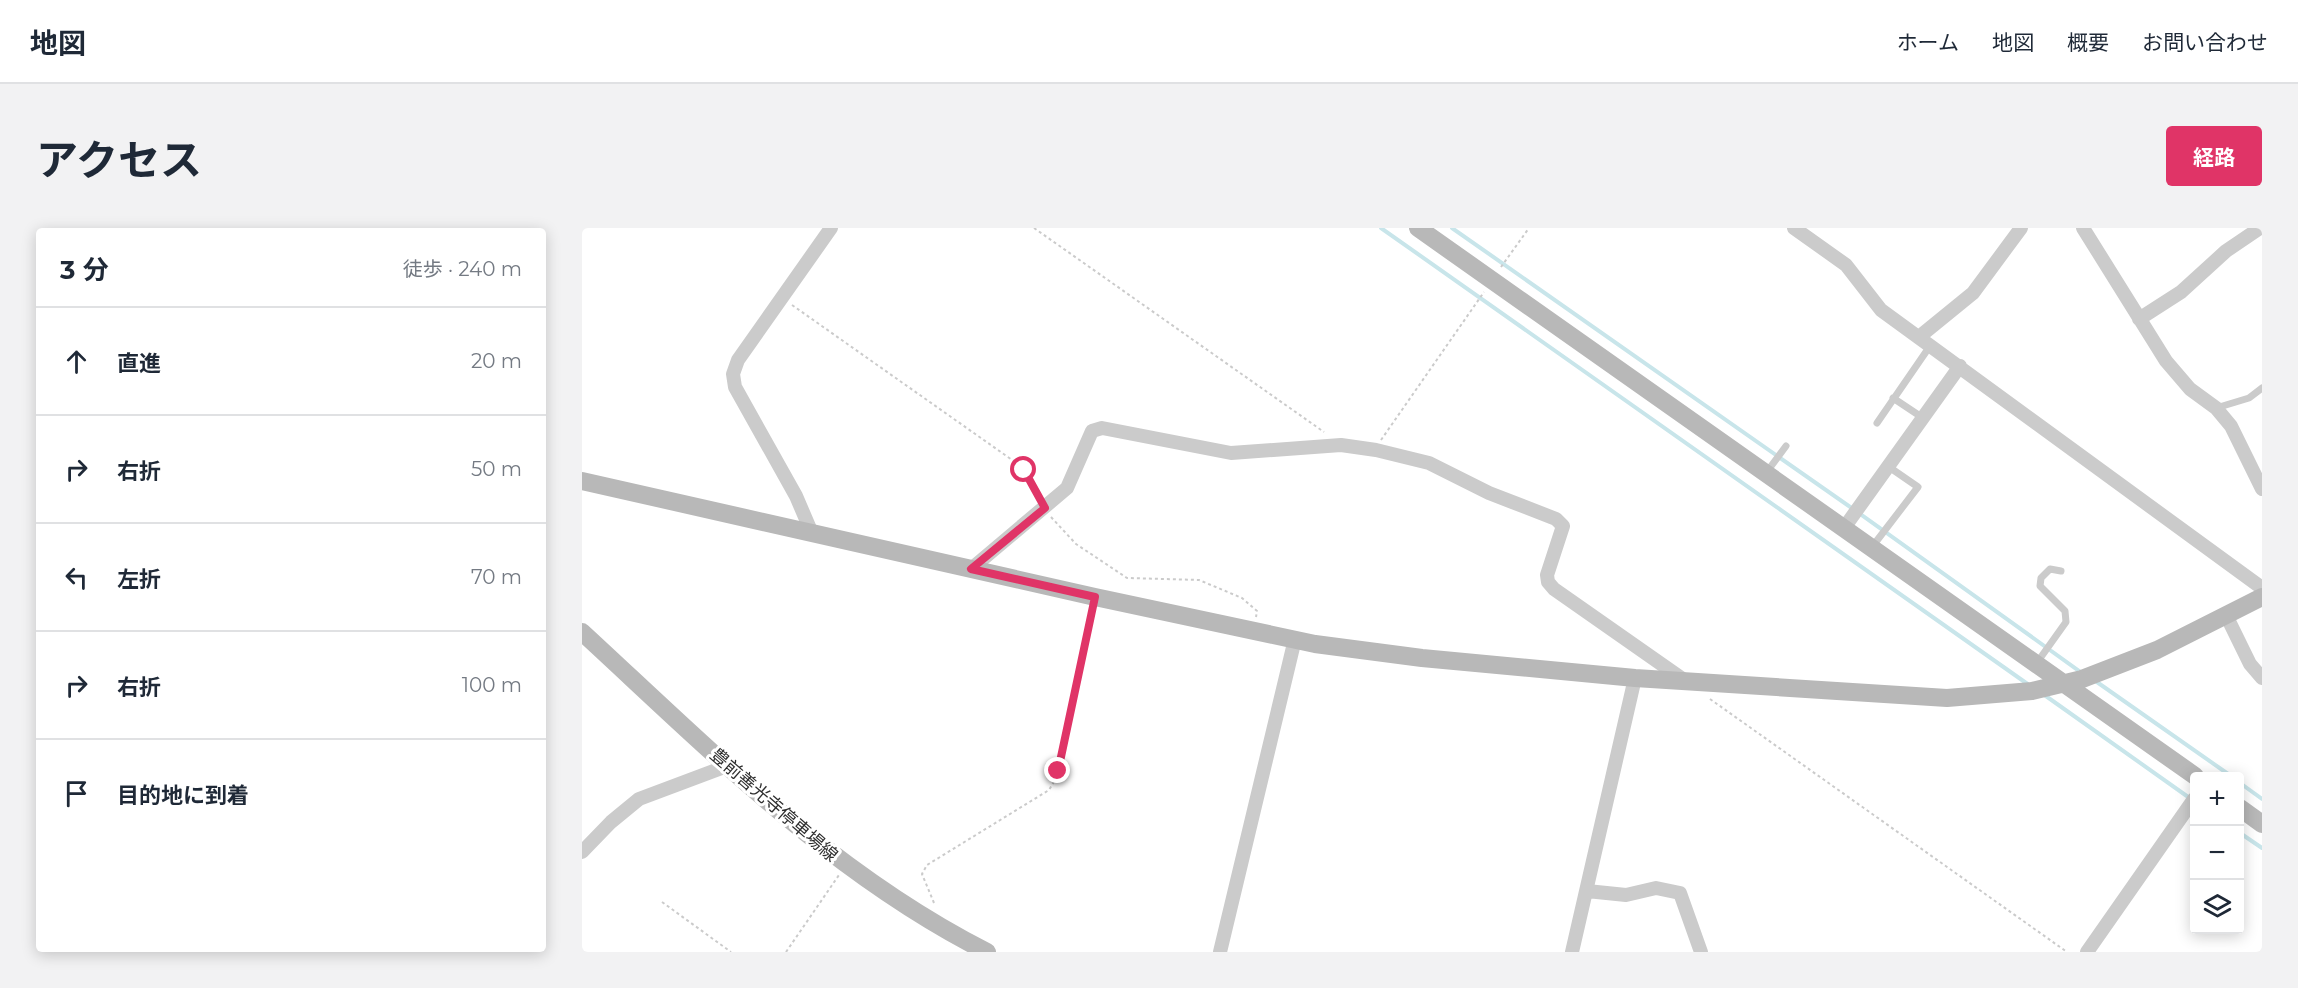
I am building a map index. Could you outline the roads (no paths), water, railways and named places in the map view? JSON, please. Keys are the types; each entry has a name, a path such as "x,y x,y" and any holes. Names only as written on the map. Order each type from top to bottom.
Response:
{"street":[{"path":"811,531 795,496 735,387 733,374 738,360 831,228"},
{"path":"1418,228 1771,467 1852,517 1876,541 2040,658 2064,684 2190,773"},
{"path":"1794,228 1846,265 1881,310 2262,588"},
{"path":"1924,341 1973,293 2021,228"},
{"path":"2083,228 2172,368 2190,389 2216,408 2231,426 2262,489"},
{"path":"2139,319 2181,292 2226,251 2260,228"},
{"path":"1852,517 1960,366"},
{"path":"971,569 1067,488 1092,431 1102,428 1231,453 1341,445 1377,450 1429,464 1489,494 1556,519 1563,526 1562,535 1547,575 1548,582 1554,589 1684,680"},
{"path":"582,481 1254,632 1422,658 1635,678 1947,698 2038,690 2088,677 2157,650 2262,597"},
{"path":"2226,615 2250,664 2262,678"},
{"name":"豊前善光寺停車場線","path":"582,632 795,827 845,866 933,923 987,952"},
{"path":"1220,952 1295,639"},
{"path":"1572,952 1635,678"},
{"path":"582,852 617,816 639,799 727,766"},
{"path":"2087,952 2190,806"},
{"path":"2244,811 2262,824"},
{"path":"1587,891 1598,894 1626,895 1656,888 1680,893 1701,952"}],"lane":[{"path":"1876,423 1893,398 1924,341"},
{"path":"2216,408 2249,398 2262,388"},
{"path":"1893,398 1923,418"},
{"path":"1771,467 1785,447"},
{"path":"1876,541 1918,487 1889,467"},
{"path":"2040,658 2067,619 2065,611 2040,586 2042,578 2050,569 2061,571"}],"waterway":[{"path":"1381,228 2029,685"},
{"path":"1452,228 1853,509"},
{"path":"1859,513 2082,673"},
{"path":"2094,680 2225,772"},
{"path":"2043,694 2190,798"},
{"path":"2244,786 2262,799"},
{"path":"2244,836 2262,848"}]}
